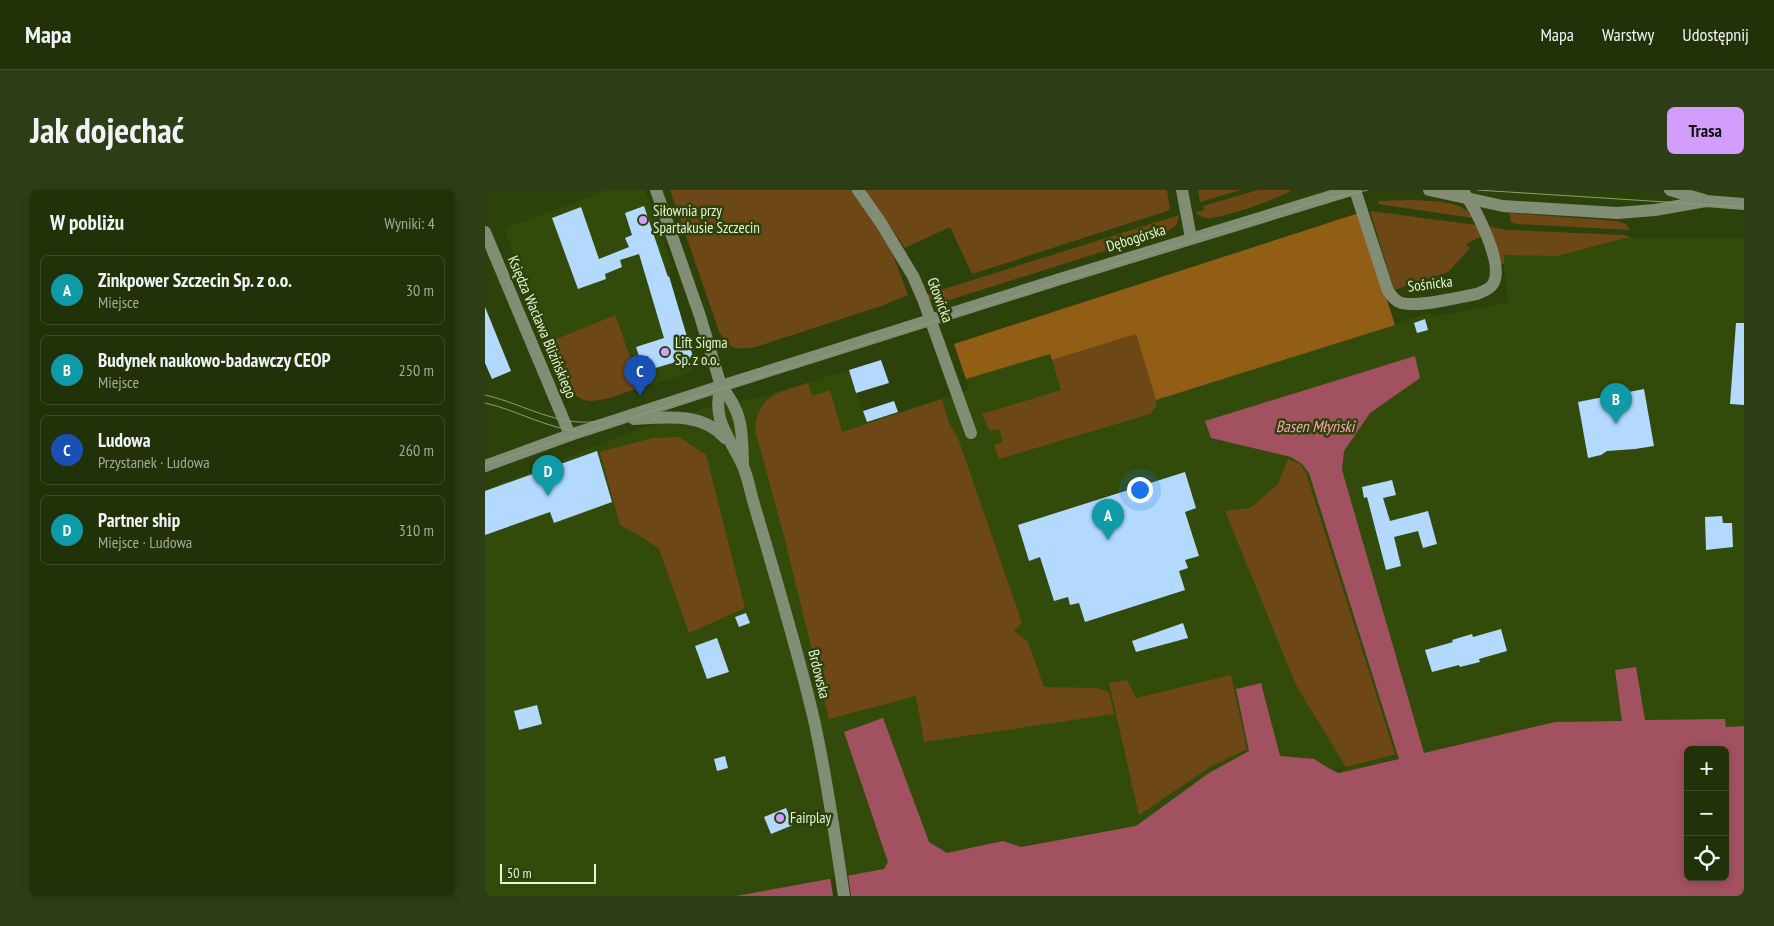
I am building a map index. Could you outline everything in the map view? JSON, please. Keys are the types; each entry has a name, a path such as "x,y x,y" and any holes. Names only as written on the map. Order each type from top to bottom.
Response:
{"street":[{"path":"656,190 700,316 721,386"},
{"name":"Głowicka","path":"858,190 899,251 913,276 971,433"},
{"path":"1182,190 1191,238"},
{"name":"Dębogórska","path":"485,466 570,435 721,386 1191,238 1351,190"},
{"name":"Sośnicka","path":"1355,190 1386,286 1396,300 1405,304 1477,294 1486,290 1494,282 1497,268 1480,222 1466,195"},
{"path":"1429,190 1466,195 1511,207 1617,213 1655,210 1706,201"},
{"path":"1670,190 1706,201 1744,204"},
{"name":"Księdza Wacława Blizińskiego","path":"485,232 570,435"},
{"name":"Brdowska","path":"721,386 718,398 718,414 722,426 743,465"},
{"name":"Brdowska","path":"721,386 732,400 738,412 742,438 743,465 811,708 825,773 844,896"},
{"name":"Brdowska","path":"617,420 674,418 696,420 719,432 733,448"}],"shaded area":[{"path":"608,190 644,190 649,199 672,268 667,270 696,363 690,373 641,387 614,315 549,342 504,229"},
{"path":"670,190 852,190 889,244 908,295 884,305 756,347 734,347 726,342 719,331"},
{"path":"865,190 1167,190 1170,210 972,274 950,227 905,248"},
{"path":"1198,190 1241,190 1200,202"},
{"path":"1258,190 1292,190 1264,203 1218,217 1206,218 1195,213 1204,210 1203,206"},
{"path":"1414,200 1454,204 1462,207 1473,218 1378,204 1378,201"},
{"path":"1370,211 1476,225 1482,236 1466,244 1470,248 1448,272 1394,290"},
{"path":"1359,213 1395,325 1156,400 1136,334 1052,360 1050,354 966,379 954,344"},
{"path":"1510,213 1617,221 1626,224 1630,230 1519,224 1512,223"},
{"path":"1179,215 1176,224 1168,231 943,302 936,303 925,295"},
{"path":"1486,226 1507,230 1624,235 1632,238 1625,238 1557,256 1504,255 1504,264 1499,264"},
{"path":"1625,238 1744,238 1744,726 1726,727 1725,719 1555,722 1339,773 1343,768 1312,774 1140,836 835,896 485,896 485,490 636,430 705,408 753,399 849,370 867,422 969,390 954,344 1124,296 1156,399 1429,313 1432,317 1508,303 1503,255 1557,256"},
{"path":"615,315 641,387 604,399 583,400 576,395 564,379 549,342"},
{"path":"1136,334 1156,400 1156,407 1150,414 999,459 994,445 1003,442 999,429 990,431 982,414 1061,390 1052,360"},
{"path":"808,383 812,396 830,390 842,432 942,399 949,424 958,438 1022,623 1014,631 1028,642 1044,687 1097,688 1109,692 1114,714 924,742 916,696 829,719 783,532 755,430 757,418 765,402 779,393"},
{"path":"679,437 706,455 745,608 689,633 659,549 620,525 600,452 653,438"},
{"path":"1288,459 1300,464 1306,473 1395,754 1346,767 1296,685 1225,511 1250,508 1278,484"},
{"path":"1231,675 1247,749 1210,767 1139,815 1109,683 1127,680 1136,698"}],"water":[{"name":"Basen Młyński","path":"1415,356 1420,378 1370,413 1344,451 1342,470 1424,753 1555,722 1622,721 1615,670 1636,667 1645,720 1725,719 1726,727 1744,726 1744,896 736,896 884,869 888,862 844,732 883,718 929,842 947,853 1003,841 1021,847 1136,826 1209,773 1249,751 1236,689 1261,683 1280,756 1314,759 1339,773 1399,759 1309,473 1302,464 1291,457 1211,438 1205,421"}],"pier":[{"path":"848,874 851,896 833,896 830,877"}],"building":[{"path":"644,206 669,276 693,357 652,369 648,356 640,359 636,347 664,338 639,254 620,260 622,267 605,274 606,279 578,289 552,218 581,207 599,259 629,247 625,238 632,235 625,213"},
{"path":"485,307 511,371 492,379 485,363"},
{"path":"1425,319 1428,330 1417,333 1414,323"},
{"path":"1736,323 1744,323 1744,405 1730,404"},
{"path":"881,360 889,383 856,393 849,370"},
{"path":"1644,389 1654,446 1607,451 1601,455 1588,458 1578,402"},
{"path":"894,401 898,412 867,422 863,411"},
{"path":"597,451 612,502 554,523 550,512 485,535 485,491"},
{"path":"1185,472 1196,508 1185,512 1199,556 1185,560 1188,568 1179,571 1185,590 1085,622 1079,603 1070,605 1068,597 1054,601 1040,557 1029,561 1018,525"},
{"path":"1392,480 1396,495 1383,498 1390,521 1428,511 1437,544 1423,548 1418,531 1394,537 1401,566 1386,570 1367,497 1364,498 1362,487"},
{"path":"1722,516 1723,523 1732,523 1733,547 1706,550 1705,517"},
{"path":"746,613 750,623 739,627 735,617"},
{"path":"1183,623 1188,638 1136,652 1132,641"},
{"path":"1501,629 1507,651 1479,659 1480,662 1432,672 1425,650 1472,634 1473,637"},
{"path":"717,638 729,672 707,679 695,646"},
{"path":"537,705 542,724 519,730 514,711"},
{"path":"725,756 728,768 717,771 714,759"},
{"path":"786,808 793,825 771,834 764,817"}],"tram line":[{"path":"485,464 1061,281 1323,200 1368,190"},
{"path":"1477,190 1744,207"},
{"path":"485,395 558,419 573,422 604,420"},
{"path":"485,403 556,427 580,431"}],"place":[{"name":"Siłownia przy Spartakusie Szczecin","path":"643,220"},
{"name":"Lift Sigma Sp. z o.o.","path":"665,352"},
{"name":"Ludowa","path":"640,396"},
{"name":"Budynek naukowo-badawczy CEOP","path":"1616,424"},
{"name":"Partner ship","path":"548,496"},
{"name":"Zinkpower Szczecin Sp. z o.o.","path":"1108,540"},
{"name":"Fairplay","path":"780,818"}]}
